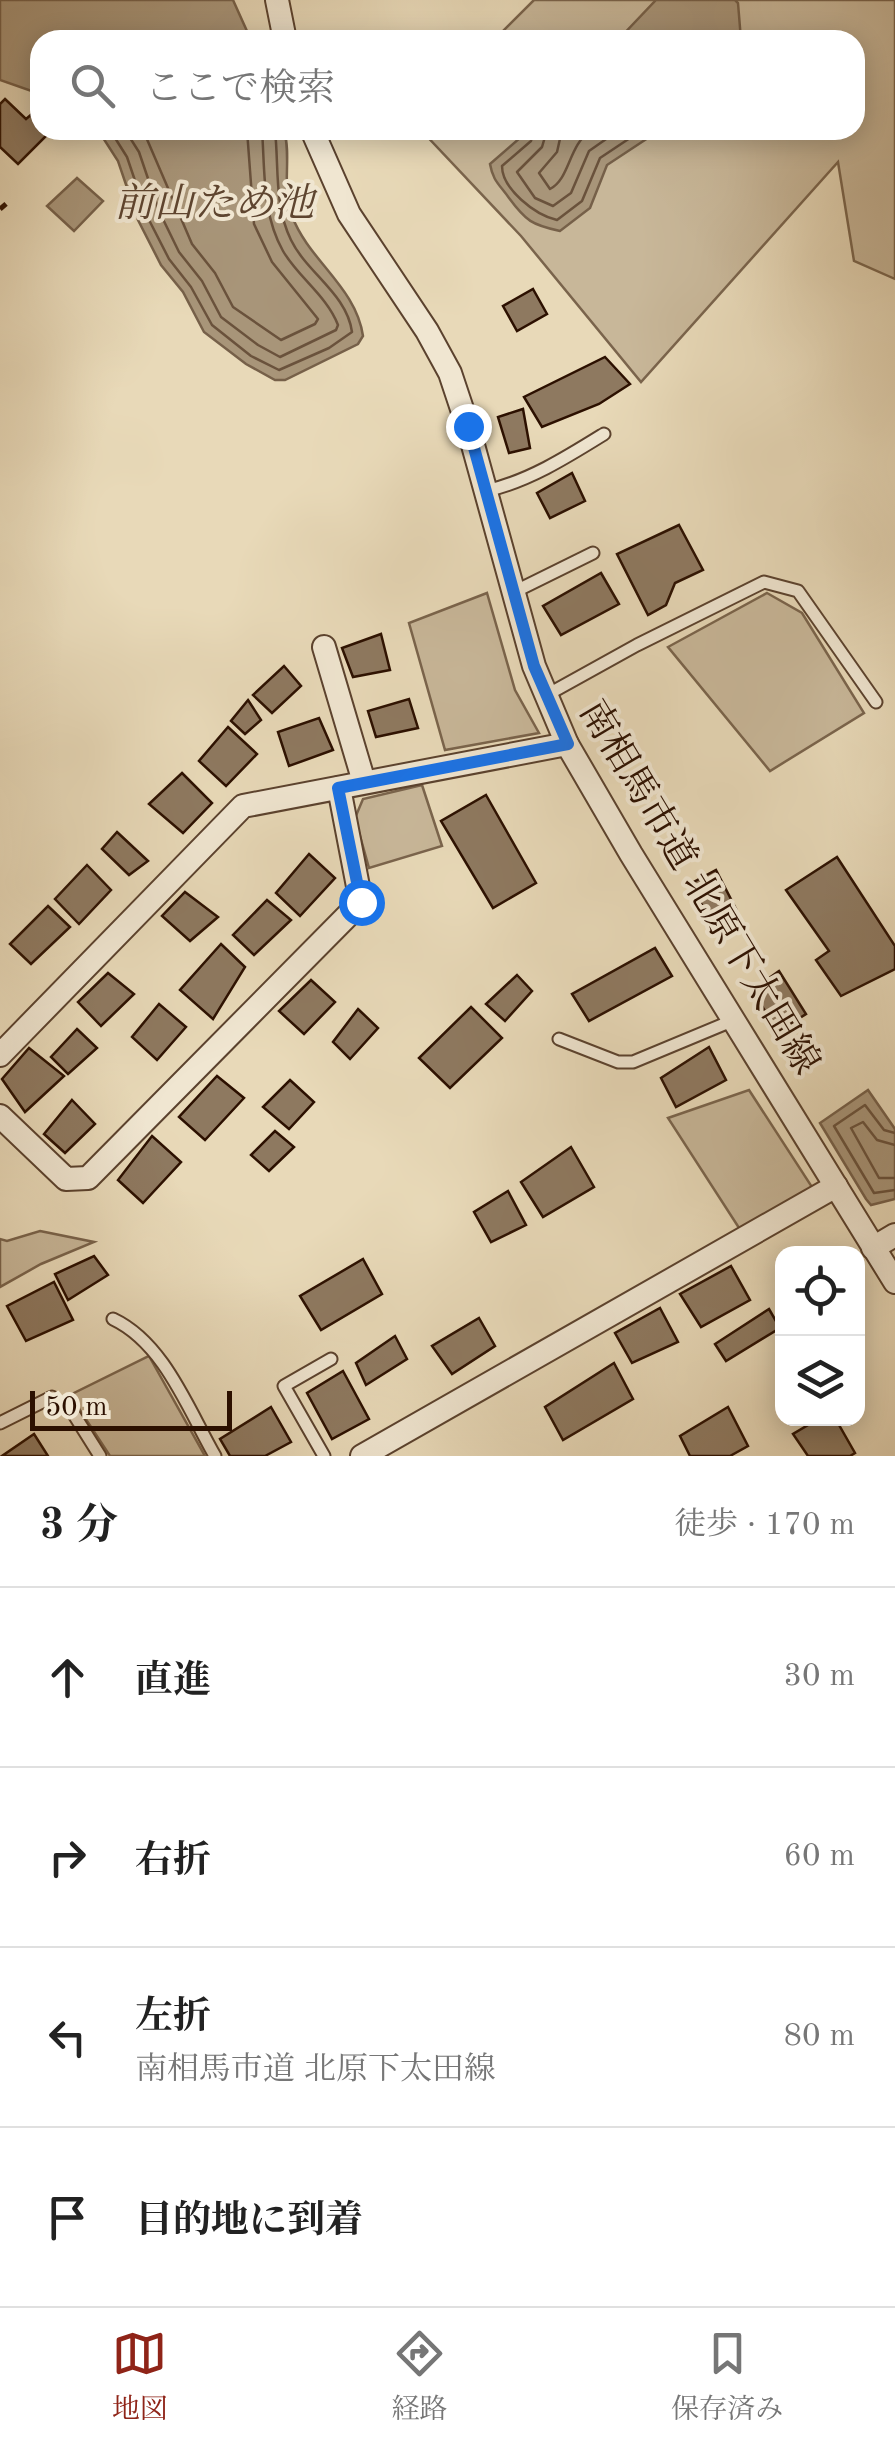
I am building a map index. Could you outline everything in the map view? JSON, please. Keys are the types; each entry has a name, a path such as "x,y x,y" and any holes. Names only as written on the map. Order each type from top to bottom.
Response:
{"street":[{"path":"277,0 283,30"},
{"name":"南相馬市道 北原下太田線","path":"316,140 349,214 450,372 545,696 568,744 895,1282"},
{"path":"324,648 364,782"},
{"path":"0,1055 243,806 568,744"},
{"path":"0,1116 66,1179 88,1178 361,902 338,788"},
{"path":"362,1456 836,1186"},
{"path":"873,1248 895,1235"}],"lane":[{"path":"486,491 544,469 604,434"},
{"path":"514,592 592,552"},
{"path":"545,696 764,582 798,591 876,702"},
{"path":"558,1039 618,1062 633,1062 734,1020"},
{"path":"113,1319 152,1348 215,1456"},
{"path":"324,1456 284,1386 331,1359"},
{"path":"0,1423 52,1398 74,1413 100,1456"}],"path":[{"path":"0,209 6,204"}],"shaded area":[{"path":"534,0 895,0 895,279 854,261 838,162 641,382 521,236 430,140 568,140 597,159 626,140 865,140 865,30 504,30"},
{"path":"487,593 515,690 539,733 445,750 409,623"},
{"path":"767,593 802,613 864,713 770,771 668,647"},
{"path":"422,785 442,846 369,868 355,818 363,799"},
{"path":"749,1090 812,1187 741,1231 668,1118"},
{"path":"40,1231 94,1242 41,1264 0,1287 0,1239 7,1241"},
{"path":"149,1356 205,1456 110,1456 70,1395"}],"water":[{"path":"0,0 233,0 246,30 30,30 30,90 0,80"},
{"path":"656,0 738,3 740,30 628,30"},
{"name":"前山ため池","path":"104,140 285,140 287,195 292,216 309,247 351,303 363,336 358,344 285,380 275,380 204,332 183,292 161,265 138,220 118,161"},
{"path":"518,140 645,140 607,165 590,208 560,231 525,217 497,182 490,164"},
{"path":"77,178 103,201 74,231 47,206"},
{"path":"868,1090 895,1129 895,1199 871,1205 820,1123"}],"building":[{"path":"5,99 26,119 30,116 30,140 42,140 18,164 0,147 0,104"},
{"path":"533,289 547,314 517,331 503,306"},
{"path":"605,357 630,384 599,404 542,427 524,397"},
{"path":"523,409 530,448 509,453 498,417"},
{"path":"572,473 585,501 550,518 537,493"},
{"path":"679,525 703,570 675,583 666,605 648,615 617,554"},
{"path":"601,573 619,604 561,635 543,606"},
{"path":"381,634 390,670 353,677 342,648"},
{"path":"284,666 301,686 272,713 253,695"},
{"path":"409,699 418,728 376,737 368,711"},
{"path":"248,700 261,720 245,734 231,721"},
{"path":"319,718 333,750 289,766 278,732"},
{"path":"228,727 257,754 226,786 199,761"},
{"path":"182,773 212,803 183,833 149,804"},
{"path":"486,795 536,883 493,908 441,821"},
{"path":"117,832 148,861 129,875 102,849"},
{"path":"309,854 335,878 300,916 276,893"},
{"path":"837,857 895,946 895,969 841,996 816,960 829,951 786,890"},
{"path":"87,865 111,890 79,924 55,899"},
{"path":"716,870 736,909 711,921 690,884"},
{"path":"185,892 218,917 190,941 162,916"},
{"path":"267,900 291,920 254,955 233,935"},
{"path":"48,906 70,927 31,964 10,944"},
{"path":"221,944 245,967 213,1019 180,990"},
{"path":"655,948 672,976 589,1021 572,994"},
{"path":"779,971 806,1014 778,1032 752,990"},
{"path":"108,973 134,994 101,1026 78,1002"},
{"path":"517,975 532,991 505,1021 486,1004"},
{"path":"311,980 335,1002 304,1034 279,1011"},
{"path":"159,1004 186,1027 157,1060 132,1037"},
{"path":"471,1007 502,1038 450,1088 419,1058"},
{"path":"358,1009 378,1028 350,1059 333,1042"},
{"path":"77,1029 97,1048 68,1074 51,1057"},
{"path":"709,1047 726,1080 676,1107 661,1078"},
{"path":"29,1048 64,1076 25,1112 2,1079"},
{"path":"217,1076 244,1098 205,1140 179,1117"},
{"path":"290,1080 314,1102 289,1129 263,1107"},
{"path":"72,1100 95,1124 65,1153 44,1134"},
{"path":"275,1131 294,1147 269,1171 251,1155"},
{"path":"152,1136 181,1162 143,1203 118,1180"},
{"path":"571,1147 594,1187 543,1217 521,1182"},
{"path":"508,1191 526,1225 491,1242 474,1212"},
{"path":"94,1256 108,1275 68,1300 55,1274"},
{"path":"363,1259 382,1294 321,1330 300,1296"},
{"path":"731,1266 750,1300 701,1327 680,1294"},
{"path":"54,1282 73,1320 26,1341 7,1306"},
{"path":"660,1308 678,1342 632,1363 615,1333"},
{"path":"769,1309 775,1319 775,1331 726,1361 715,1344"},
{"path":"479,1318 495,1346 452,1374 432,1346"},
{"path":"395,1336 407,1359 366,1385 356,1363"},
{"path":"614,1363 633,1399 563,1440 545,1407"},
{"path":"343,1371 369,1419 332,1439 307,1393"},
{"path":"271,1407 291,1442 265,1456 230,1456 220,1439"},
{"path":"728,1407 748,1446 730,1456 690,1456 680,1436"},
{"path":"806,1426 840,1426 855,1453 808,1456 793,1434"},
{"path":"34,1434 48,1456 2,1456"}],"route":[{"path":"361,902 338,788 568,744 534,666 468,426"}]}
